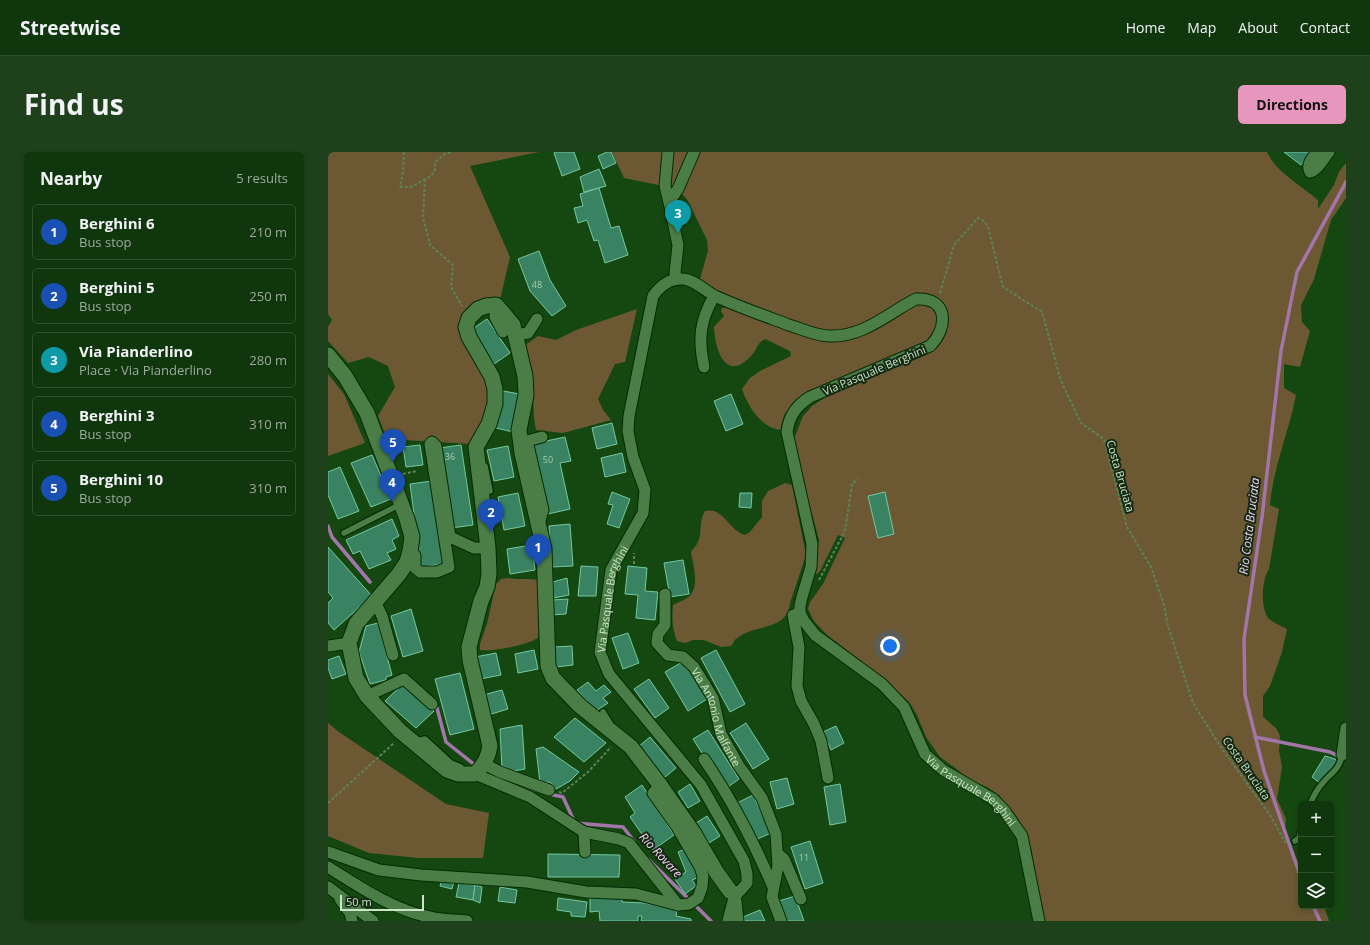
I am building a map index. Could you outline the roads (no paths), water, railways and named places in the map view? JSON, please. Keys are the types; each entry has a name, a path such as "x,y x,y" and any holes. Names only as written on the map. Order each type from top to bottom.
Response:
{"street":[{"path":"668,152 665,186 678,245 675,273 676,279 684,279 691,282 714,296 708,308 701,331 701,353 704,367"},
{"path":"669,202 678,189 694,152"},
{"path":"1317,152 1309,164 1308,168 1310,172 1313,172 1329,152"},
{"name":"Via Pasquale Berghini","path":"676,279 659,287 653,296 629,416 628,431 633,458 645,490 643,513 612,570 600,652 609,674 701,785 744,861 747,874 747,883 735,894"},
{"name":"Via Pasquale Berghini","path":"714,296 818,335 831,336 864,330 916,299 926,299 939,307 943,324 937,340 930,346 810,397 796,407 788,421 787,432 812,544 811,567 802,597 800,613 804,621 815,635 882,684 904,708 924,754 943,770 993,799 1004,810 1022,836 1039,921"},
{"path":"480,769 488,756 490,746 470,660 469,647 481,601 487,586 489,574 488,548 476,447 489,424 495,404 495,389 492,376 469,338 466,327 469,318 478,309 496,305 512,325 510,334 525,376 526,395 519,430 522,453 544,548 548,666 553,678 580,706 631,747 693,832 717,873 730,891 735,894"},
{"path":"510,334 528,333 537,319"},
{"path":"328,355 345,376 369,411 412,537 407,562 399,574 356,624 349,643 356,678 367,696 400,731 447,770 458,774 480,769 500,772 549,790"},
{"path":"539,524 543,510 527,440 542,437"},
{"path":"410,551 414,555 416,568 420,572 437,572 449,567 430,444 432,442 436,446 450,537 474,548 488,548"},
{"name":"Via Antonio Malfante","path":"665,594 665,625 658,634 657,643 668,655 683,657 694,667 712,698 721,734 739,766 762,798 776,834 778,866 772,897 781,921"},
{"path":"375,601 382,616 393,654"},
{"name":"Via Pasquale Berghini","path":"800,613 793,615 799,647 797,686 801,702 814,724 821,741 828,778"},
{"path":"328,646 349,643"},
{"path":"367,696 404,679 432,704"},
{"path":"1342,755 1346,728"},
{"name":"Via Antonio Malfante","path":"704,759 733,804 759,852 773,887"},
{"path":"480,769 530,797 584,832 619,839 629,843 678,905"},
{"path":"328,852 379,870 422,875 527,882 586,892 636,894 678,905 689,904 698,898 702,887 703,876 700,867 677,827 653,793 660,785"},
{"path":"584,832 585,852"},
{"name":"Via Antonio Malfante","path":"778,854 784,859 801,899"},
{"path":"328,867 358,886 407,911 430,917 467,921"},
{"path":"332,890 350,913 352,921"},
{"path":"332,890 373,921"},
{"path":"728,921 735,894"},
{"path":"735,894 738,921"}],"lane":[{"path":"480,438 490,491"},
{"path":"344,533 402,504"},
{"path":"603,712 617,735"},
{"path":"412,741 425,739 451,763 461,767"},
{"path":"1311,801 1321,784 1340,765 1342,755"},
{"path":"1295,841 1299,837"}],"waterway":[{"name":"Rio Costa Bruciata","path":"1299,873 1264,771 1245,695 1244,639 1262,517 1281,351 1297,272 1346,182"},
{"name":"Rio Rovare","path":"328,526 332,537 370,582"},
{"name":"Rio Rovare","path":"437,708 446,742 475,765"},
{"path":"1255,737 1330,752 1338,756"},
{"name":"Rio Rovare","path":"503,779 535,790"},
{"name":"Rio Rovare","path":"549,794 563,797 575,823 623,827 634,841"},
{"name":"Rio Rovare","path":"648,859 711,921"},
{"name":"Rio Costa Bruciata","path":"1314,909 1320,921"}],"place":[{"name":"Via Pianderlino","path":"678,233"},
{"name":"Berghini 10","path":"393,462"},
{"name":"Berghini 3","path":"392,502"},
{"name":"Berghini 5","path":"491,532"},
{"name":"Berghini 6","path":"538,567"}]}
